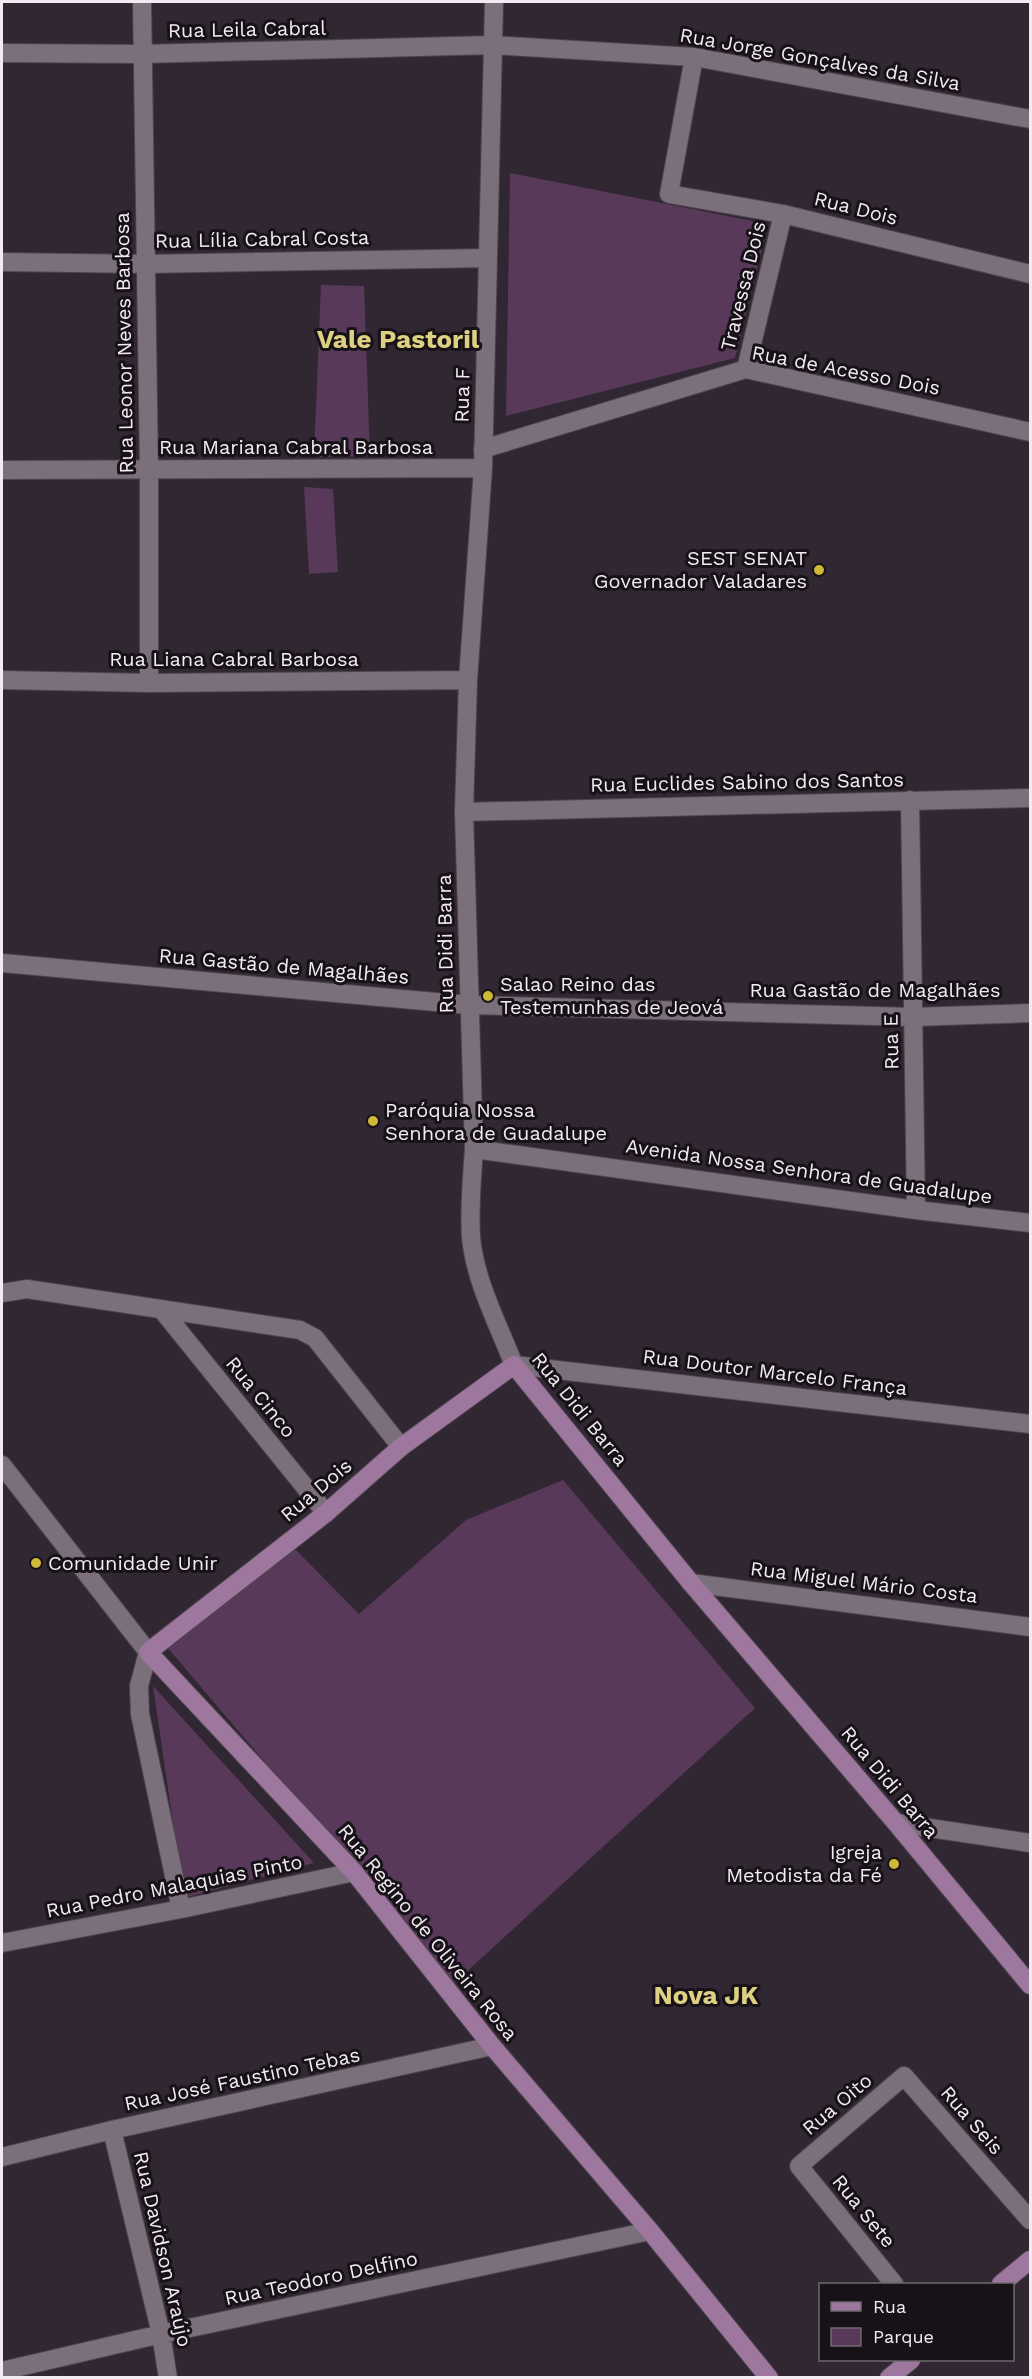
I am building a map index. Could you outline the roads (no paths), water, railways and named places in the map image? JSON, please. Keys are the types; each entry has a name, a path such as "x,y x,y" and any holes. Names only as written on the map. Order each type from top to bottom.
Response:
{"street":[{"name":"Rua Leonor Neves Barbosa","path":"142,2 149,470 149,683"},
{"name":"Rua F","path":"468,680 483,468 486,258 494,2"},
{"name":"Rua Leila Cabral","path":"2,53 142,54 493,45"},
{"name":"Rua Jorge Gonçalves da Silva","path":"493,45 694,57 1030,119"},
{"name":"Rua Dois","path":"694,57 669,194 783,214 1030,274"},
{"name":"Travessa Dois","path":"746,369 783,214"},
{"name":"Rua Lília Cabral Costa","path":"2,262 146,264 486,258"},
{"name":"Rua de Acesso Dois","path":"483,450 746,369 1030,432"},
{"name":"Rua Mariana Cabral Barbosa","path":"2,470 483,468"},
{"name":"Rua Liana Cabral Barbosa","path":"2,680 149,683 468,680"},
{"name":"Rua Didi Barra","path":"468,680 464,812 474,1149 471,1239 481,1279 514,1365 691,1583 1030,1984"},
{"name":"Rua Euclides Sabino dos Santos","path":"464,812 1030,798"},
{"name":"Rua E","path":"910,800 915,1210"},
{"name":"Rua Gastão de Magalhães","path":"2,963 469,1005 913,1017 1030,1013"},
{"name":"Avenida Nossa Senhora de Guadalupe","path":"474,1149 915,1210 1030,1223"},
{"path":"2,1293 27,1289 300,1330 315,1338 401,1447"},
{"name":"Rua Cinco","path":"162,1310 326,1513"},
{"name":"Rua Dois","path":"148,1652 326,1513 401,1447 514,1365"},
{"name":"Rua Doutor Marcelo França","path":"514,1365 1030,1424"},
{"name":"Rua Regino de Oliveira Rosa","path":"2,1465 148,1652 354,1872 492,2046 650,2231 769,2378"},
{"name":"Rua Miguel Mário Costa","path":"691,1583 1030,1627"},
{"path":"148,1652 140,1686 140,1714 181,1909"},
{"path":"896,1823 1030,1843"},
{"name":"Rua Pedro Malaquias Pinto","path":"2,1943 181,1909 354,1872"},
{"name":"Rua José Faustino Tebas","path":"2,2157 112,2130 492,2046"},
{"name":"Rua Oito","path":"799,2166 904,2076"},
{"name":"Rua Seis","path":"904,2076 1030,2220"},
{"name":"Rua Davidson Araújo","path":"112,2130 161,2334 168,2378"},
{"name":"Rua Sete","path":"799,2166 893,2283"},
{"name":"Rua Teodoro Delfino","path":"2,2371 161,2334 650,2231"},
{"path":"1002,2283 1030,2260"},
{"path":"890,2378 910,2361"}],"place":[{"name":"SEST SENAT Governador Valadares","path":"819,570"},
{"name":"Salao Reino das Testemunhas de Jeová","path":"488,996"},
{"name":"Paróquia Nossa Senhora de Guadalupe","path":"373,1121"},
{"name":"Comunidade Unir","path":"36,1563"},
{"name":"Igreja Metodista da Fé","path":"894,1864"}],"district":[{"name":"Vale Pastoril","path":"398,339"},
{"name":"Nova JK","path":"706,1995"}]}
